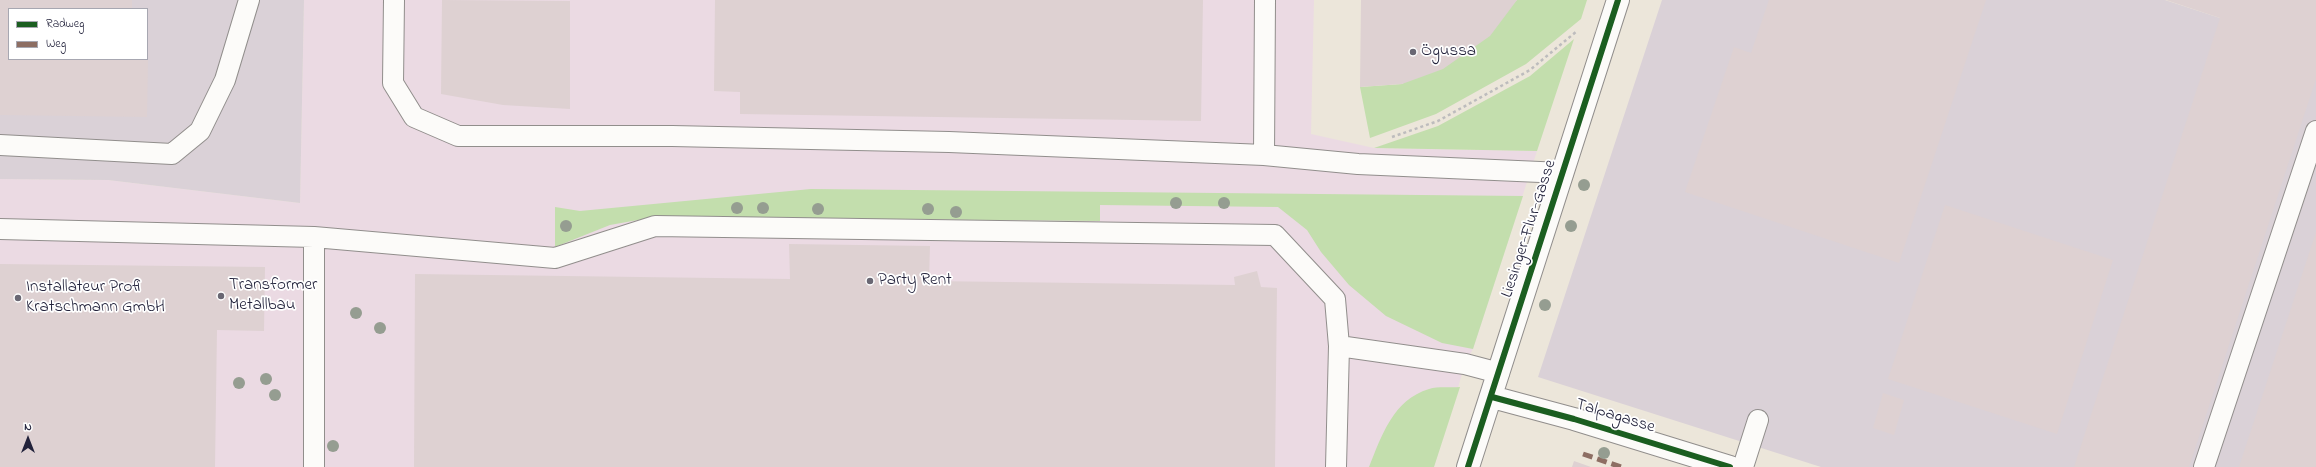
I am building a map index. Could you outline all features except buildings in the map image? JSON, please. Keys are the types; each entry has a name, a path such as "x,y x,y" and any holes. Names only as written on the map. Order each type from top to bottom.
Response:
{"street":[{"name":"Liesinger-Flur-Gasse","path":"1468,467 1492,397 1618,0"},
{"name":"Talpagasse","path":"1492,397 1574,419 1705,463 1730,467"}],"lane":[{"path":"0,145 172,154 200,130 225,80 249,0"},
{"path":"394,0 393,83 414,117 458,136 672,136 949,142 1264,155 1358,164 1563,173"},
{"path":"1264,155 1265,0"},
{"path":"2204,467 2316,131"},
{"path":"0,229 314,237 555,258 655,226 1275,235 1335,299 1339,346 1336,467"},
{"path":"314,237 314,467"},
{"path":"1339,346 1466,364 1499,373"},
{"path":"1743,467 1758,420"}],"path":[{"path":"1358,164 1372,143 1438,121 1530,70 1576,32 1583,29"}],"shaded area":[{"path":"0,0 304,0 300,203 108,180 0,179"},
{"path":"304,0 1314,0 1311,134 1374,148 1537,151 1473,349 1465,364 1434,467 0,467 0,179 108,180 300,203"},
{"path":"1662,0 2165,0 2220,18 2316,0 2316,467 1821,467 1538,377"}],"green space":[{"path":"1517,0 1587,0 1581,19 1526,64 1436,114 1370,138 1360,87 1402,84"},
{"path":"1574,39 1537,151 1374,148 1438,126 1530,76"},
{"path":"811,189 1523,196 1473,349 1442,343 1386,316 1349,285 1321,252 1307,230 1278,207 1100,205 1100,221 655,217 610,225 555,247 555,207 580,211"},
{"path":"1460,387 1434,467 1369,467 1390,420 1406,401 1429,389"}],"marked path":[{"path":"1583,454 1621,467"}],"cycle path":[{"path":"1468,467 1618,0"},
{"path":"1492,397 1574,419 1730,467"}],"place":[{"name":"Ögussa","path":"1413,52"},
{"name":"Party Rent","path":"870,281"},
{"name":"Transformer Metallbau","path":"221,296"},
{"name":"Installateur Profi Kratschmann GmbH","path":"18,298"}]}
